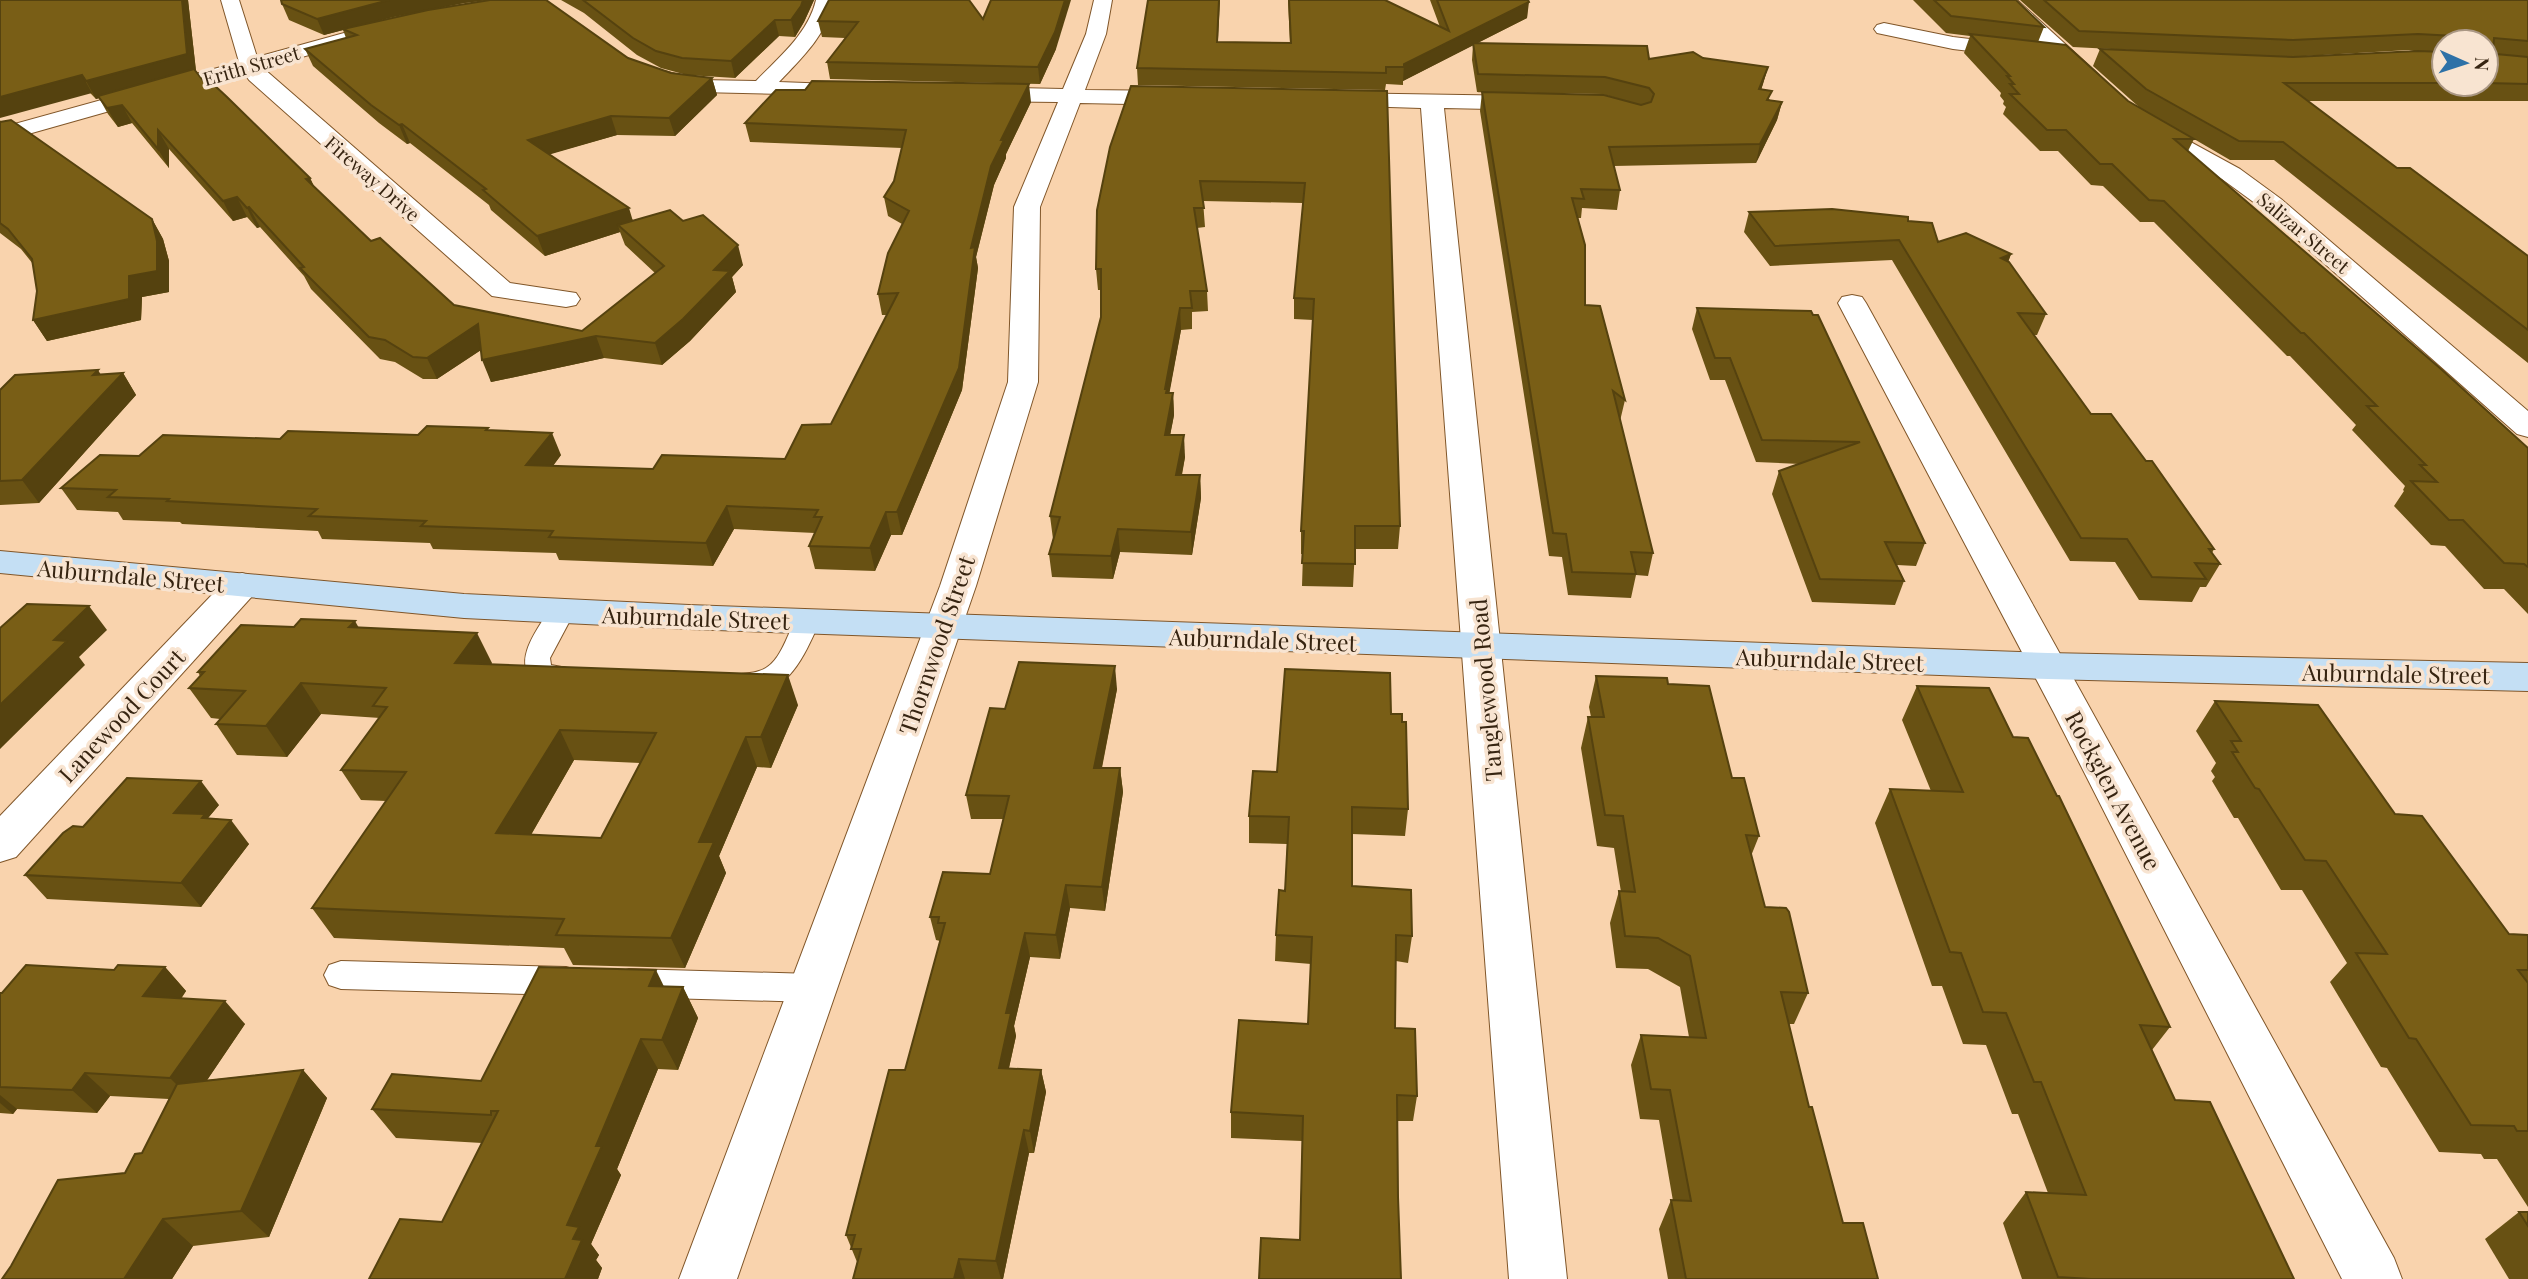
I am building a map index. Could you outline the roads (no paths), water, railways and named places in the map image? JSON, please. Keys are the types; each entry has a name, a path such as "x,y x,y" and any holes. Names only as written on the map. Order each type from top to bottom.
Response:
{"street":[{"name":"Fireway Drive","path":"230,0 250,66 256,76 502,290 566,299"},
{"path":"761,89 817,26 825,9 825,0"},
{"name":"Thornwood Street","path":"708,1279 943,627 1023,382 1027,207 1096,34 1103,0"},
{"name":"Salizar Street","path":"2006,0 2116,102 2168,139 2231,174 2272,204 2528,427"},
{"path":"1884,29 1953,43 2092,58"},
{"name":"Erith Street","path":"0,135 369,32"},
{"path":"641,69 676,82 699,86 882,92"},
{"path":"963,93 1196,98"},
{"path":"1321,100 1549,104"},
{"name":"Tanglewood Road","path":"1432,102 1538,1279"},
{"name":"Rockglen Avenue","path":"1852,303 2373,1279"},
{"name":"Auburndale Street","path":"0,562 464,606 562,611 1481,647 2048,666 2528,677"},
{"name":"Lanewood Court","path":"0,845 242,585"}],"lane":[{"path":"562,611 537,658 538,670 551,677 592,678"},
{"path":"716,681 757,682 771,679 781,672 807,621"},
{"path":"341,975 813,988"}]}
